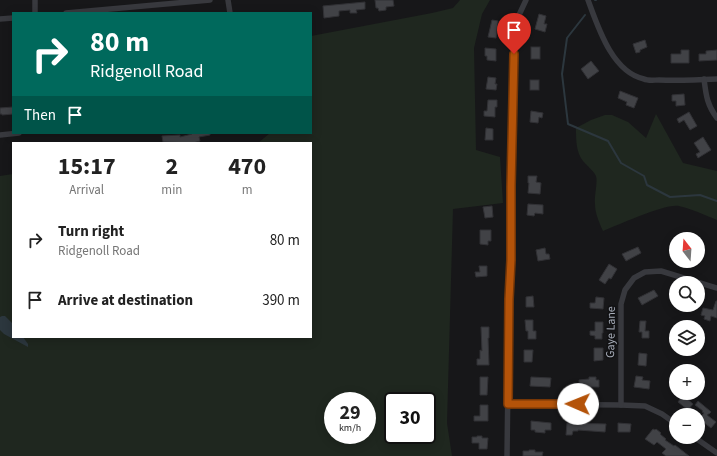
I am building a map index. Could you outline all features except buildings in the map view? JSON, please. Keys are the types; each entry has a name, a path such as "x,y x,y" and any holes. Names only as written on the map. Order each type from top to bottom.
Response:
{"street":[{"path":"35,0 35,12"},
{"path":"73,12 138,3 210,0"},
{"path":"228,0 230,12"},
{"path":"507,456 514,54 519,15 526,0"},
{"path":"588,0 602,34 616,61 631,74 644,80 673,81 717,79"},
{"path":"0,19 12,18"},
{"path":"704,79 706,98 711,110 717,118"},
{"path":"0,135 12,134"},
{"name":"Gaye Lane","path":"621,405 621,304 625,290 634,278 645,272 661,271 717,288"},
{"path":"508,404 645,406 669,419"},
{"path":"704,444 717,453"}],"shaded area":[{"path":"460,0 490,0 482,14 474,48 476,150 500,157 503,203 453,209 447,423 452,456 0,456 0,176 12,174 12,338 312,338 312,142 259,142 269,134 312,134 312,36 453,8"},
{"path":"656,114 683,163 717,171 717,220 689,209 673,206 642,215 603,231 595,207 596,176 579,154 576,141 576,128 591,120 605,115 612,115 628,122 646,138"},
{"path":"5,316 12,323 12,338 24,338 28,344 28,347 4,334 0,330 0,317"}],"waterway":[{"path":"585,15 567,38 562,74 568,124 608,141 621,163 644,176 647,185 670,197 700,195 717,201"}],"route":[{"path":"514,54 508,404 578,404"}]}
